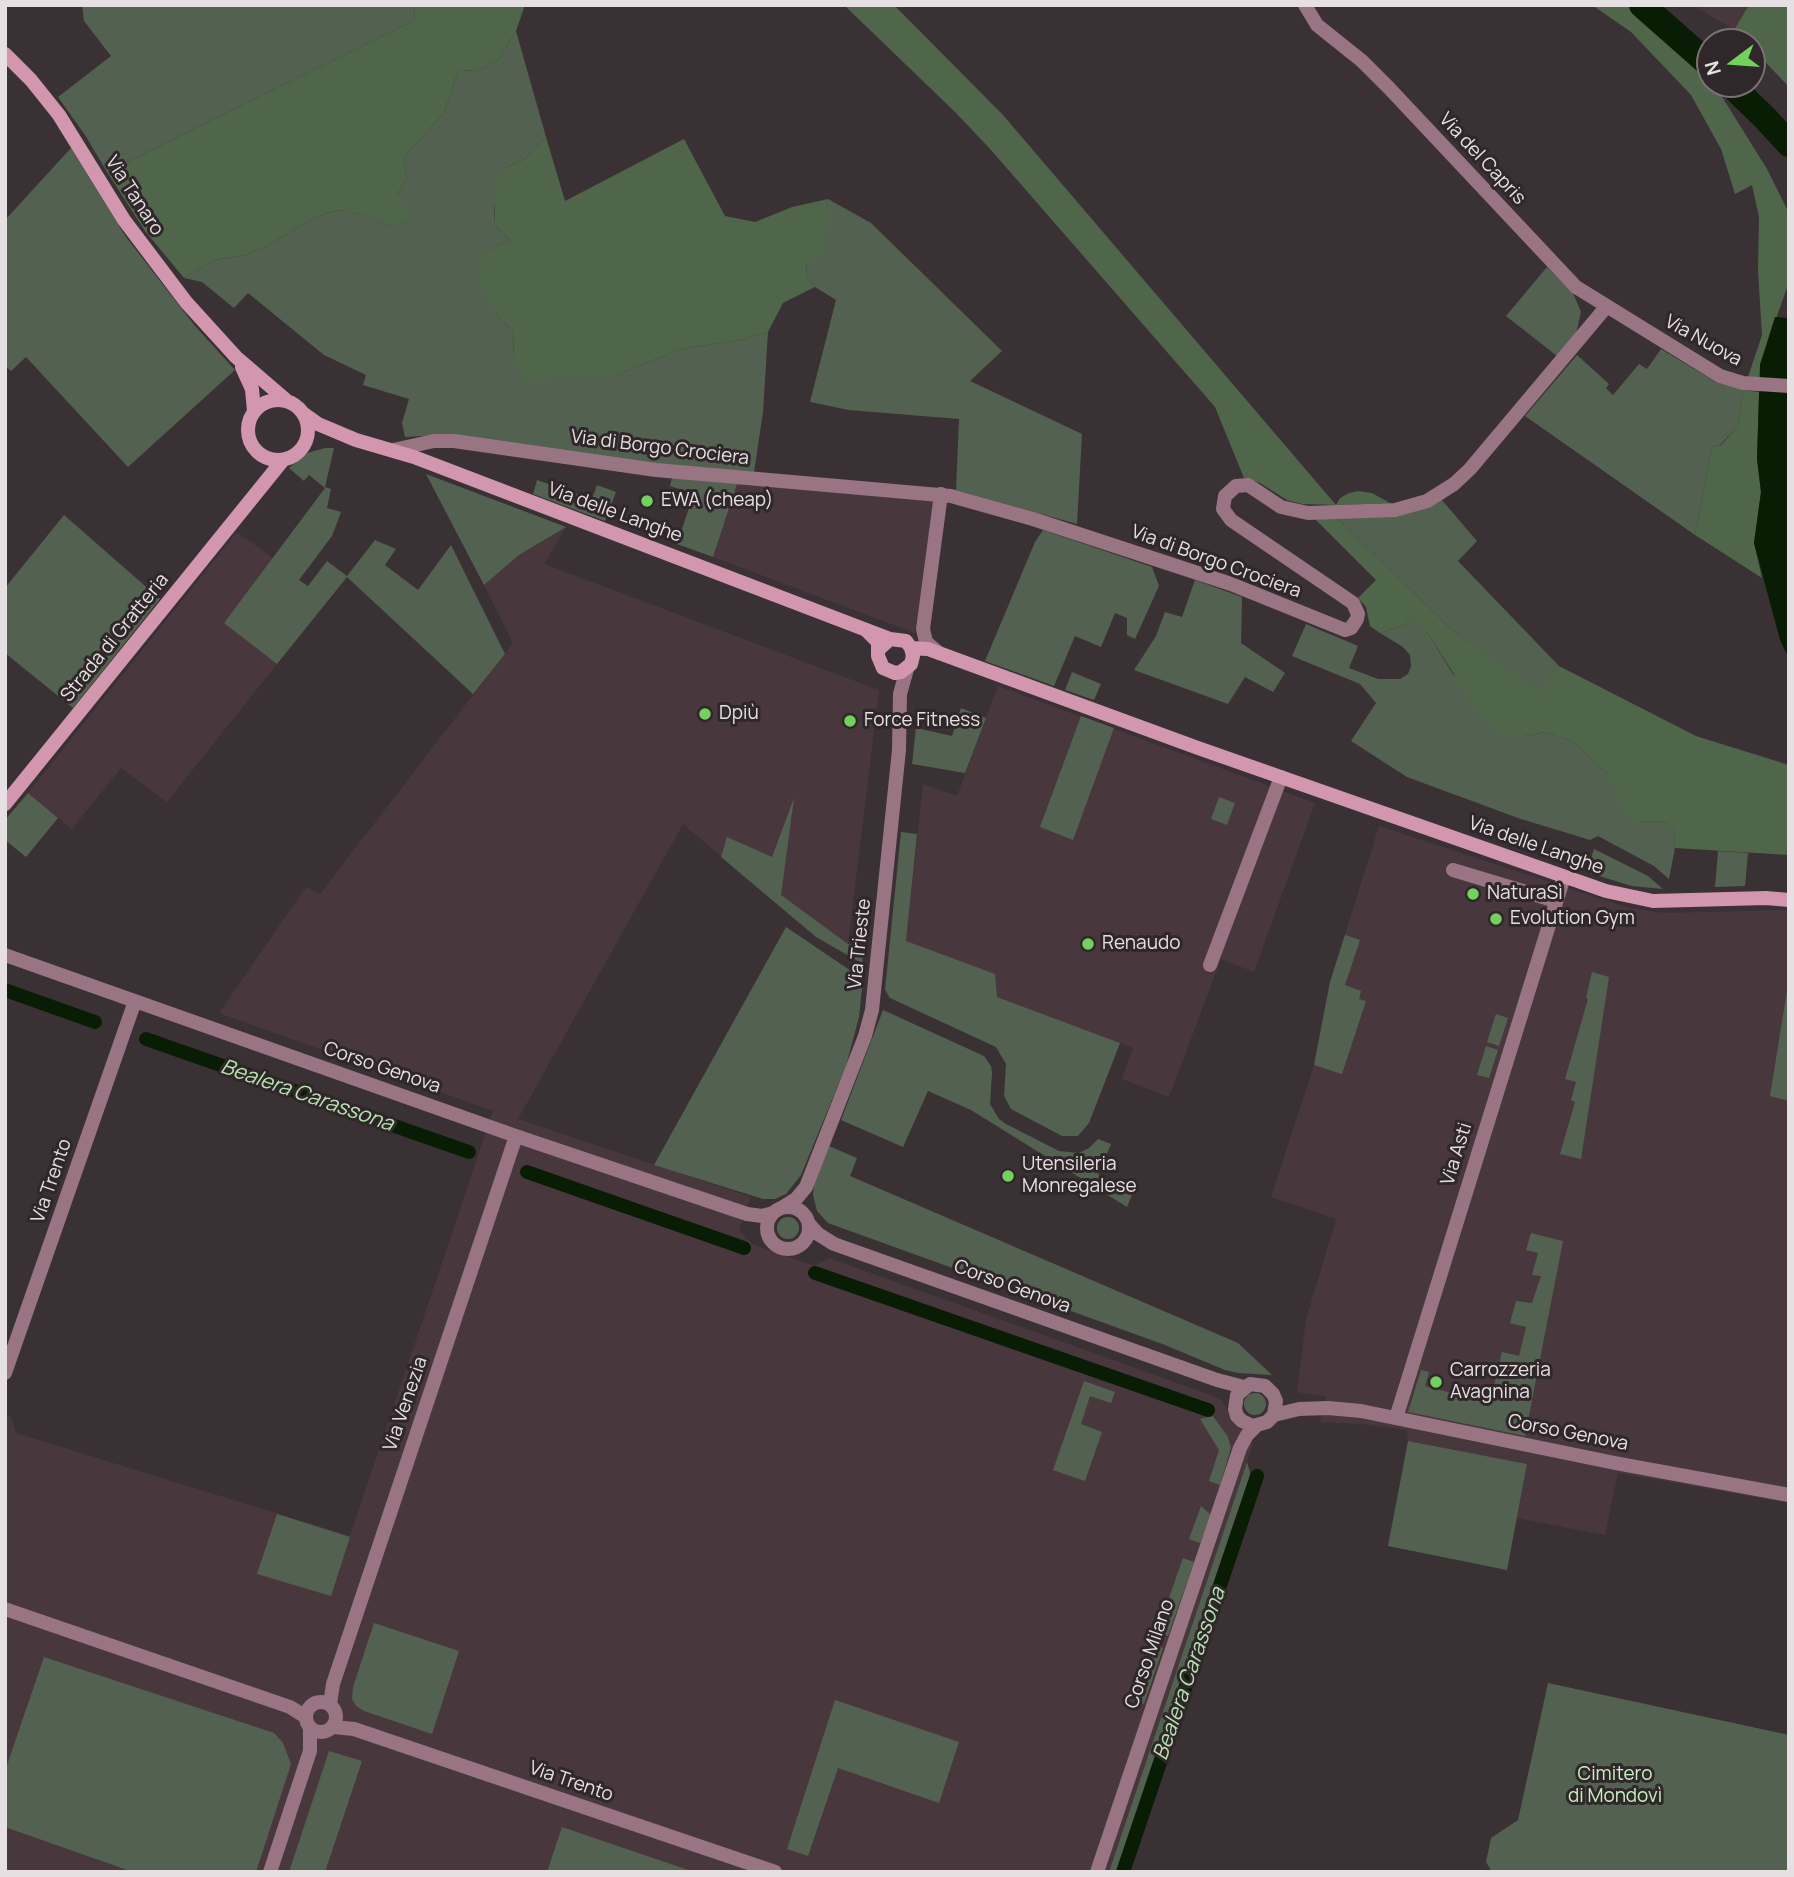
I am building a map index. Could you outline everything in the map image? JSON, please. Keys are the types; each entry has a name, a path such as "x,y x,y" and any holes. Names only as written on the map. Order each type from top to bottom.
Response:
{"main road":[{"name":"Via Tanaro","path":"7,54 63,121 124,220 192,309 236,357 286,400"},
{"name":"Via Tanaro","path":"236,357 248,379 254,399 254,411"},
{"path":"282,460 260,454 252,445 248,434 254,411 274,400 286,400"},
{"name":"Via delle Langhe","path":"286,400 318,424 356,440 393,450 859,625 885,644 898,638 906,641 911,648 936,652 1564,877 1625,896 1653,901 1766,898 1789,900"},
{"path":"304,414 308,425 304,444"},
{"name":"Via delle Langhe","path":"282,460 294,456 304,444 326,438 356,440"},
{"name":"Strada di Gratteria","path":"254,495 259,481 260,454"},
{"name":"Strada di Gratteria","path":"5,804 282,460"},
{"path":"885,644 880,663 895,673 909,667 925,653 936,652"},
{"path":"909,667 913,656 911,648"}],"street":[{"name":"Via del Capris","path":"1305,5 1314,22 1390,88 1573,285 1607,306"},
{"name":"Via Nuova","path":"1607,306 1720,376 1737,383 1789,386"},
{"name":"Via di Borgo Crociera","path":"393,450 434,441 463,442 656,470 941,494 1033,519 1231,584 1345,630 1351,628 1357,619 1358,614 1353,603 1231,520 1223,509 1225,496 1236,486 1248,485 1281,507 1308,513 1395,510 1434,497 1470,469 1607,306"},
{"path":"936,652 926,642 923,629 941,494"},
{"name":"Via Trieste","path":"900,694 909,667"},
{"name":"Via Trieste","path":"807,1220 804,1203 806,1187 865,1036 872,1010 902,713 900,694 889,671"},
{"path":"1210,965 1281,777"},
{"path":"1453,870 1556,901"},
{"name":"Via Asti","path":"1396,1418 1564,877"},
{"name":"Corso Genova","path":"5,955 516,1136 747,1214 762,1216 778,1210 798,1209 834,1244"},
{"name":"Via Trento","path":"5,1373 135,1001"},
{"name":"Via Venezia","path":"321,1717 516,1136"},
{"name":"Via Trieste","path":"778,1210 796,1199 806,1187"},
{"path":"768,1232 767,1225 778,1210"},
{"name":"Corso Genova","path":"747,1214 768,1232 780,1248 793,1248 816,1242 834,1244 1217,1380 1244,1387 1258,1384 1268,1388 1287,1406 1299,1409"},
{"path":"800,1245 807,1238 807,1220"},
{"path":"1217,1380 1229,1390 1235,1402"},
{"path":"1244,1387 1237,1395 1235,1409 1249,1424"},
{"path":"1273,1394 1276,1408 1274,1415"},
{"name":"Corso Genova","path":"1249,1424 1267,1422 1274,1415 1299,1409 1340,1409 1789,1495"},
{"name":"Corso Milano","path":"1097,1872 1240,1448 1243,1430 1249,1424"},
{"name":"Via Trento","path":"5,1609 775,1872"},
{"path":"270,1872 321,1717"}],"shaded area":[{"path":"414,5 525,5 516,31 499,59 479,70 458,71 444,113 403,158 407,177 398,193 413,216 392,227 367,215 339,210 315,217 246,255 214,260 184,278 145,231 107,172 415,20"},
{"path":"844,5 894,5 1003,115 1336,505 1302,504 1287,500 1260,483 1244,478 1215,407 991,150"},
{"path":"1592,5 1631,5 1696,66 1696,98 1723,98 1767,169 1788,211 1789,282 1760,364 1760,378 1748,377 1762,335 1758,271 1759,217 1752,185 1735,194 1721,149 1691,95 1631,32"},
{"path":"1693,5 1749,5 1735,28 1731,28"},
{"path":"1749,5 1789,5 1789,87 1766,63 1766,28 1735,28"},
{"path":"546,137 565,201 684,139 725,216 755,222 792,207 828,199 825,255 807,262 806,275 815,287 783,303 768,332 740,340 681,349 619,374 524,380 513,358 514,333 495,312 481,289 478,265 489,250 510,240 495,225 494,188 503,169 525,159"},
{"path":"1775,317 1789,318 1789,659 1780,640 1754,543 1761,492 1757,459 1760,365"},
{"path":"1743,390 1759,392 1757,459 1761,492 1754,543 1762,578 1695,535 1712,447 1721,445 1738,426"},
{"path":"737,484 933,501 915,633 713,557"},
{"path":"1358,491 1372,493 1390,503 1337,505 1340,498"},
{"path":"1337,518 1452,630 1540,691 1559,666 1696,736 1789,765 1789,855 1675,848 1674,831 1668,824 1657,821 1637,822 1629,818 1609,775 1572,741 1545,732 1525,736 1499,733 1478,711 1428,634 1409,615 1405,625 1380,633 1370,626 1366,607 1358,598 1376,580 1315,519"},
{"path":"566,527 544,564 879,690 848,944 781,896 780,907 683,824 518,1119 751,1197 739,1230 752,1244 814,1266 829,1258 1219,1398 1253,1444 1109,1872 5,1872 5,1415 11,1417 16,1433 350,1536 493,1111 219,1013 306,887 320,894 513,643 484,585 519,555"},
{"path":"237,532 273,558 224,623 277,664 167,802 121,768 72,829 28,793"},
{"path":"998,686 1315,803 1254,972 1221,959 1169,1097 1122,1079 1133,1048 997,997 906,941 923,784 957,796"},
{"path":"1379,826 1629,908 1664,913 1789,910 1789,1503 1618,1473 1605,1535 1517,1518 1527,1464 1408,1441 1407,1430 1320,1422 1326,1397 1297,1392 1306,1319 1336,1219 1271,1197 1314,1065 1330,982"}],"green space":[{"path":"82,5 414,5 415,20 107,172 58,97 111,56 84,21"},
{"path":"516,31 546,137 525,159 503,169 494,208 495,225 510,240 489,250 495,312 514,333 513,358 619,374 681,349 740,340 768,332 763,412 754,472 654,464 440,435 405,437 402,423 409,399 363,385 366,375 324,355 248,293 234,308 202,282 184,278 214,260 246,255 315,217 340,210 368,215 392,227 412,216 398,193 407,177 403,158 444,113 458,71 479,70 499,59"},
{"path":"71,148 126,237 195,326 235,370 128,467 26,357 11,371 5,366 5,220"},
{"path":"828,199 871,223 1002,351 970,381 1082,434 1077,524 956,490 959,419 849,410 810,402 836,300 815,287 806,275 807,262 826,220"},
{"path":"1547,267 1573,293 1581,312 1576,334 1557,356 1506,316"},
{"path":"1661,349 1716,382 1743,390 1738,426 1720,445 1712,447 1695,535 1525,416 1577,355 1609,384 1606,388 1613,395 1639,364 1647,369"},
{"path":"334,448 325,487 331,489 327,508 341,512 332,536 299,580 308,586 327,561 347,576 375,540 396,549 385,565 418,590 451,545 505,654 473,694 347,577 277,664 224,623 325,488 309,475 304,481 289,468 307,453"},
{"path":"426,474 566,527 519,555 484,585"},
{"path":"672,478 737,484 713,557 677,544 691,502 686,491 670,486"},
{"path":"537,480 592,499 597,485 616,492 605,521 533,494"},
{"path":"1441,499 1477,541 1458,561 1559,666 1540,692 1452,630 1337,518"},
{"path":"64,515 160,599 73,708 5,653 5,588"},
{"path":"1043,530 1152,567 1159,586 1135,639 1127,635 1127,618 1115,613 1101,647 1075,636 1054,686 985,661 1035,542"},
{"path":"1195,580 1242,597 1241,643 1285,673 1273,692 1245,677 1228,704 1134,670 1156,636 1165,612 1182,617"},
{"path":"1409,614 1428,634 1453,674 1525,736 1545,732 1572,741 1609,775 1637,822 1657,821 1668,824 1674,831 1675,848 1669,879 1654,866 1598,836 1590,840 1518,818 1407,777 1351,741 1376,703 1360,684 1292,656 1306,624 1358,646 1349,668 1378,679 1400,679 1408,674 1411,666 1410,655 1403,647 1380,633 1405,625"},
{"path":"1072,672 1101,684 1094,700 1065,690"},
{"path":"961,708 986,718 965,773 912,764 916,728 952,736"},
{"path":"1081,716 1114,728 1073,840 1040,827"},
{"path":"28,793 58,818 26,857 5,840 5,820"},
{"path":"1219,797 1235,803 1227,825 1211,819"},
{"path":"794,798 781,895 848,944 861,946 863,964 816,937 721,857 727,837 772,857"},
{"path":"901,832 917,834 906,941 995,974 997,997 1120,1043 1089,1123 1078,1136 1062,1136 1011,1109 1004,1096 1006,1064 996,1047 890,998 885,990"},
{"path":"1594,849 1648,876 1663,889 1632,886 1586,872"},
{"path":"1718,851 1748,853 1745,886 1715,887"},
{"path":"786,927 863,979 859,1017 846,1066 801,1175 786,1194 775,1199 763,1199 654,1165"},
{"path":"1345,935 1360,940 1345,985 1361,991 1359,999 1366,1001 1342,1074 1314,1065 1330,982"},
{"path":"1592,972 1609,977 1581,1159 1560,1154 1575,1102 1571,1100 1576,1082 1565,1079 1588,999 1586,998"},
{"path":"1789,978 1789,1101 1770,1096"},
{"path":"883,1010 984,1056 992,1073 990,1104 999,1119 1006,1124 1059,1151 1079,1153 1098,1139 1111,1144 1098,1175 1134,1190 1127,1207 971,1110 928,1091 903,1147 841,1120"},
{"path":"1496,1014 1508,1018 1499,1046 1487,1042"},
{"path":"1486,1046 1498,1050 1489,1078 1477,1075"},
{"path":"829,1146 857,1158 850,1176 1238,1343 1272,1375 1225,1370 1165,1345 828,1223 817,1211 813,1195 814,1185"},
{"path":"788,1217 796,1220 799,1228 796,1236 788,1239 780,1236 777,1228 780,1220"},
{"path":"1531,1233 1563,1241 1525,1436 1408,1412 1421,1370 1429,1372 1425,1386 1490,1403 1502,1352 1519,1356 1526,1327 1510,1323 1516,1301 1532,1303 1541,1276 1532,1275 1538,1253 1526,1250"},
{"path":"1084,1381 1115,1392 1111,1403 1090,1396 1081,1424 1102,1432 1085,1481 1053,1470"},
{"path":"1255,1393 1263,1396 1266,1404 1263,1412 1255,1415 1247,1412 1244,1404 1247,1396"},
{"path":"1213,1416 1228,1437 1231,1448 1220,1485 1209,1481 1219,1450 1200,1419"},
{"path":"1408,1441 1527,1464 1507,1570 1388,1546"},
{"path":"1247,1462 1251,1476 1118,1872 1109,1872"},
{"path":"1201,1506 1211,1515 1200,1543 1189,1539"},
{"path":"277,1514 350,1537 331,1596 257,1574"},
{"path":"1183,1558 1194,1562 1168,1636 1157,1632"},
{"path":"374,1623 459,1651 432,1734 364,1711 356,1706 352,1699 353,1687"},
{"path":"1153,1644 1163,1648 1144,1704 1133,1700"},
{"path":"44,1657 274,1733 283,1743 291,1764 256,1872 133,1872 5,1827 5,1771"},
{"name":"Cimitero di Mondovì","path":"1548,1683 1789,1735 1789,1872 1492,1872 1486,1862 1491,1838 1518,1820"},
{"path":"835,1700 959,1742 939,1803 838,1768 808,1856 787,1849"},
{"path":"329,1751 362,1761 325,1872 289,1872"},
{"path":"562,1827 694,1872 547,1872"}],"waterway":[{"path":"1642,5 1696,53"},
{"path":"1744,98 1789,144"},
{"name":"Bealera Carassona","path":"5,990 95,1022"},
{"name":"Bealera Carassona","path":"146,1039 469,1152"},
{"name":"Bealera Carassona","path":"527,1172 744,1248"},
{"name":"Bealera Carassona","path":"815,1273 1208,1410"},
{"name":"Bealera Carassona","path":"1123,1872 1257,1476"}],"place":[{"name":"EWA (cheap)","path":"647,501"},
{"name":"Dpiù","path":"705,714"},
{"name":"Force Fitness","path":"850,721"},
{"name":"NaturaSì","path":"1473,894"},
{"name":"Evolution Gym","path":"1496,919"},
{"name":"Renaudo","path":"1088,944"},
{"name":"Utensileria Monregalese","path":"1008,1176"},
{"name":"Carrozzeria Avagnina","path":"1436,1382"}]}
